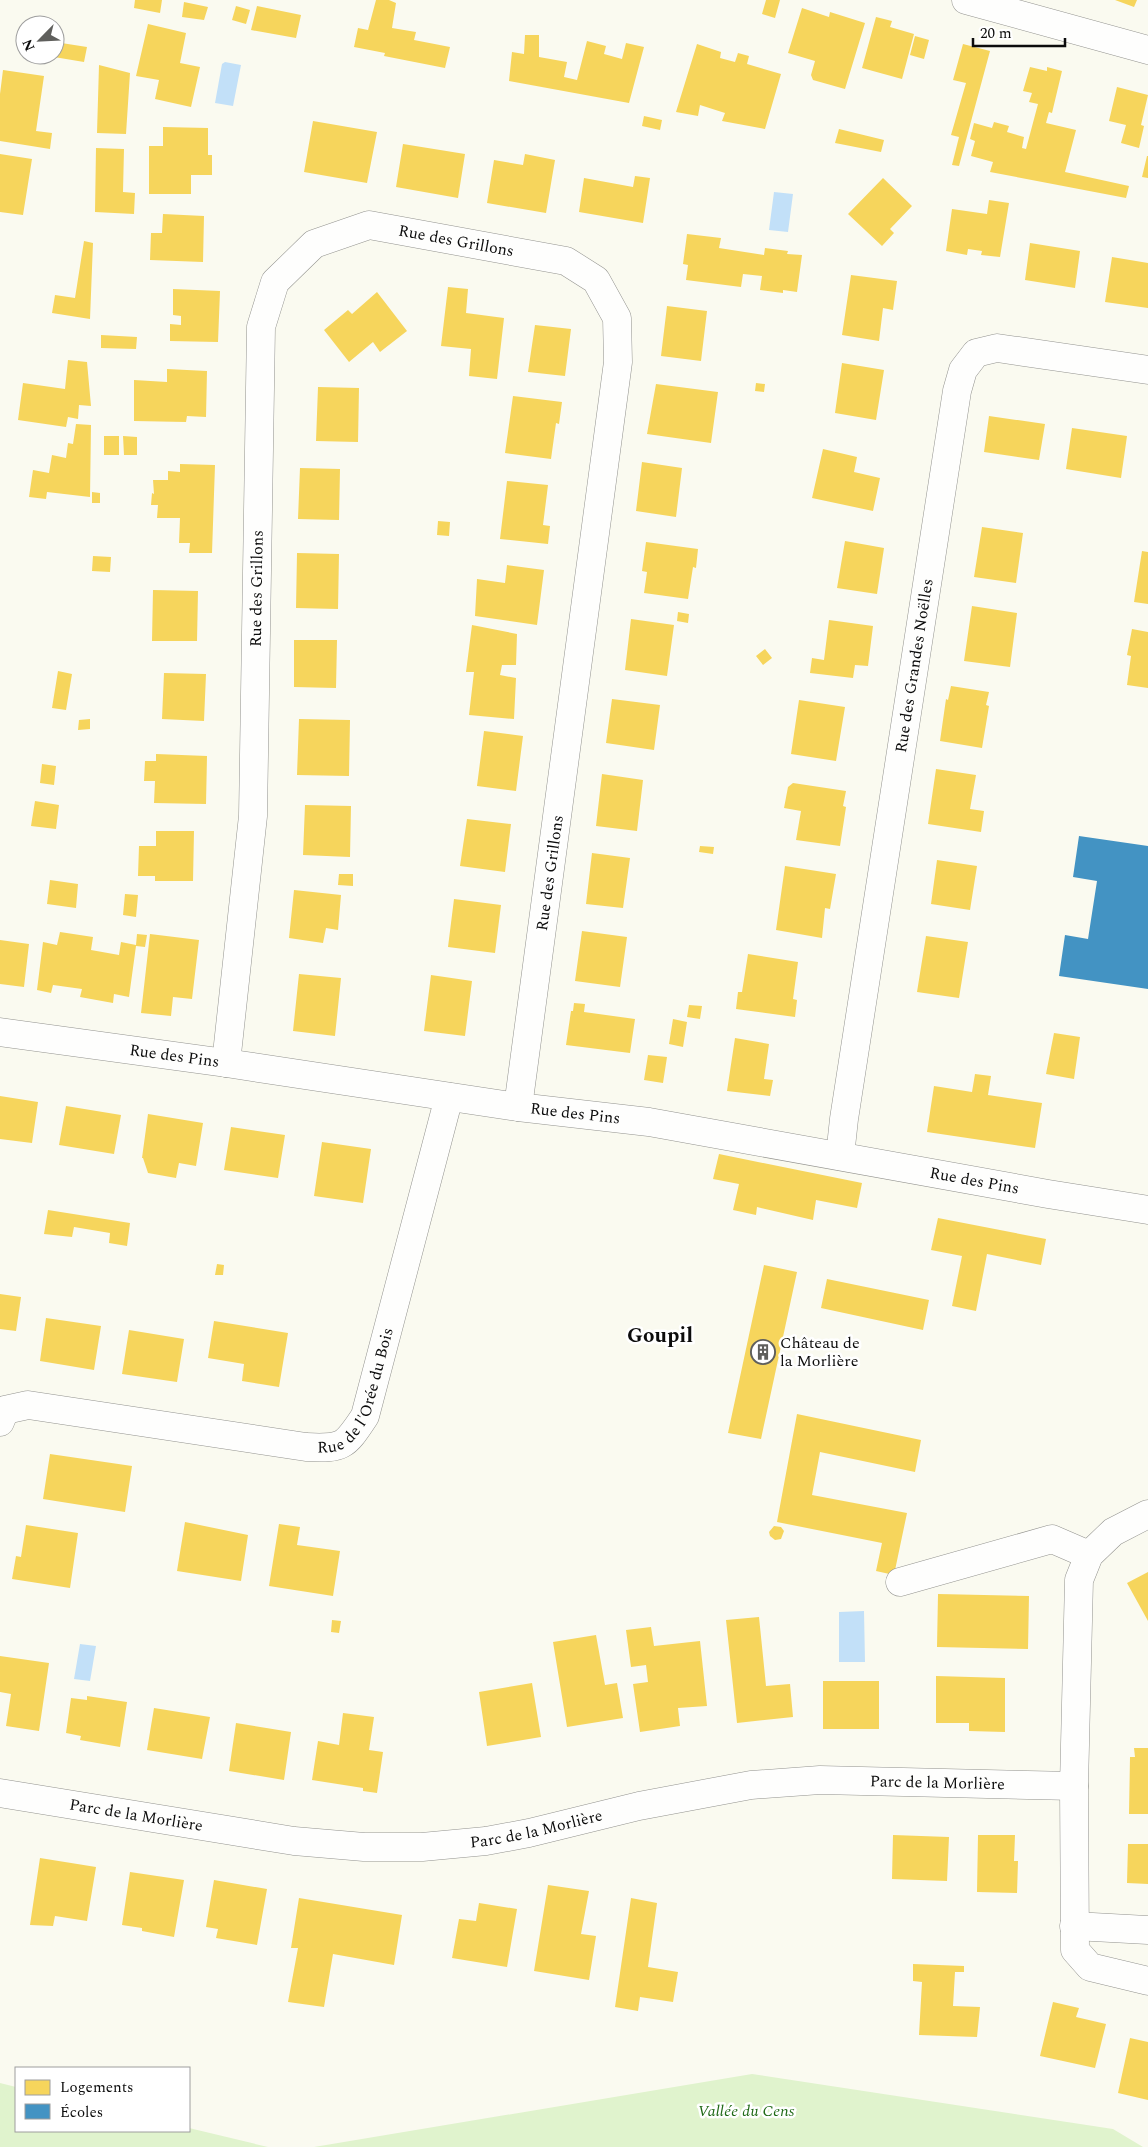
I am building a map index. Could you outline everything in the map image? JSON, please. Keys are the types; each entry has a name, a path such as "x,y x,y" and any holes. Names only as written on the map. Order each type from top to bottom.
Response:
{"street":[{"path":"966,0 1148,50"},
{"name":"Rue des Grillons","path":"226,1063 253,816 261,327 275,282 314,244 369,225 566,261 596,280 617,318 618,362 518,1107"},
{"name":"Rue des Grandes Noëlles","path":"840,1156 844,1119 954,410 963,370 976,353 997,348 1148,370"},
{"name":"Rue des Pins","path":"0,1032 226,1063 518,1107 649,1122 1048,1194 1148,1210"},
{"name":"Rue de l'Orée du Bois","path":"0,1422 5,1410 28,1405 306,1447 330,1448 349,1440 365,1416 449,1097"},
{"path":"1148,1514 1113,1532 1089,1555 1080,1580 1074,1786 1075,1950 1090,1967 1148,1981"},
{"path":"900,1582 1052,1538 1089,1555"},
{"name":"Parc de la Morlière","path":"0,1793 294,1841 364,1848 422,1847 486,1841 529,1833 639,1806 751,1785 820,1780 1074,1786"},
{"path":"1074,1926 1148,1930"}],"green space":[{"name":"Vallée du Cens","path":"752,2074 1113,2129 1143,2147 314,2147"},
{"path":"0,2083 15,2087 15,2132 190,2132 190,2128 268,2147 0,2147"}],"water":[{"path":"225,62 241,65 233,106 215,103 222,64"},
{"path":"774,192 793,194 788,232 769,230"},
{"path":"864,1611 865,1662 839,1662 839,1612"},
{"path":"80,1644 96,1646 90,1681 74,1679"}],"building: Logements":[{"path":"135,0 162,0 160,13 134,8"},
{"path":"376,0 389,0 396,3 392,28 416,32 414,40 450,47 445,68 384,56 385,53 354,47 358,28 368,30"},
{"path":"766,0 780,0 775,18 762,14"},
{"path":"1115,0 1137,0 1134,7"},
{"path":"184,2 208,7 204,20 182,17"},
{"path":"236,6 250,10 246,24 232,20"},
{"path":"257,6 301,15 296,38 251,30"},
{"path":"802,8 829,17 830,12 865,23 845,89 813,80 811,75 815,61 788,53"},
{"path":"876,17 892,21 890,27 914,34 902,79 862,68"},
{"path":"148,24 186,33 180,63 200,67 191,107 155,99 159,80 136,76"},
{"path":"525,35 539,35 539,57 567,62 564,77 577,80 587,41 606,46 604,54 622,59 626,43 644,47 629,103 509,81 512,52 524,54"},
{"path":"915,36 929,40 924,59 910,55"},
{"path":"65,44 87,47 84,62 65,59"},
{"path":"697,44 721,52 720,58 735,62 738,53 749,56 747,64 781,74 765,129 722,121 725,113 700,105 698,116 676,112"},
{"path":"963,44 990,51 959,166 952,165 959,137 951,135 966,83 953,80"},
{"path":"99,65 130,73 126,134 97,133"},
{"path":"1030,67 1047,71 1047,67 1062,71 1052,113 1049,112 1046,123 1076,130 1065,172 1129,186 1126,198 990,172 993,162 971,156 975,141 970,139 974,123 992,128 994,122 1009,126 1007,132 1024,137 1022,148 1026,149 1038,104 1029,102 1032,93 1023,91"},
{"path":"3,70 44,76 36,131 52,133 50,149 0,141 0,94"},
{"path":"1117,87 1148,95 1141,125 1144,126 1139,148 1121,143 1126,125 1109,121"},
{"path":"644,116 662,120 660,130 642,126"},
{"path":"313,121 377,132 367,183 304,172"},
{"path":"163,127 208,128 208,155 212,155 212,175 191,175 191,194 149,194 149,146 163,146"},
{"path":"839,129 884,140 881,152 835,143"},
{"path":"403,144 465,154 458,198 396,187"},
{"path":"96,148 124,149 123,192 135,193 134,214 95,212"},
{"path":"0,154 32,159 23,215 0,212"},
{"path":"525,154 555,160 546,213 487,203 494,160 523,165"},
{"path":"1148,156 1148,178 1142,177"},
{"path":"635,176 650,178 643,223 579,212 584,178 633,187"},
{"path":"883,178 912,206 890,229 894,233 882,246 848,214"},
{"path":"989,200 1009,203 1000,257 981,255 982,251 968,249 967,255 946,251 952,209 987,214"},
{"path":"163,214 204,216 203,262 150,260 151,233 162,233"},
{"path":"687,234 721,238 719,248 764,255 765,248 788,251 787,254 802,255 797,292 783,290 783,293 760,290 762,276 743,274 741,287 686,280 688,265 683,264"},
{"path":"84,241 93,243 90,319 52,313 55,295 75,298"},
{"path":"1030,243 1080,251 1075,288 1025,280"},
{"path":"1112,257 1148,263 1148,308 1105,302"},
{"path":"851,275 897,281 893,310 883,308 879,341 842,335"},
{"path":"448,287 468,289 466,313 504,318 497,379 469,376 471,349 441,346"},
{"path":"173,289 220,291 218,342 170,341 170,324 181,325 181,316 173,315"},
{"path":"377,292 407,331 380,352 373,342 349,362 324,330 348,310 352,314"},
{"path":"667,306 707,311 701,361 661,356"},
{"path":"535,325 571,329 565,376 528,372"},
{"path":"101,335 137,337 136,349 101,348"},
{"path":"68,360 87,362 91,406 79,405 78,419 68,417 66,427 18,420 23,383 65,389"},
{"path":"842,363 884,370 876,420 835,413"},
{"path":"167,369 207,371 206,417 187,416 186,422 134,421 134,380 167,382"},
{"path":"756,383 765,384 764,392 755,391"},
{"path":"656,384 718,392 711,443 647,434"},
{"path":"318,387 359,388 358,442 316,441"},
{"path":"513,396 562,402 559,424 556,423 551,459 505,453"},
{"path":"989,416 1045,424 1039,460 984,452"},
{"path":"76,424 91,425 90,497 47,492 46,499 29,497 33,470 49,473 52,455 66,458 68,443 73,444"},
{"path":"1072,428 1127,436 1121,478 1066,469"},
{"path":"104,436 119,436 119,455 104,455"},
{"path":"123,436 137,437 137,455 124,455"},
{"path":"823,449 857,457 854,472 880,478 873,511 812,498"},
{"path":"642,462 682,468 676,517 636,511"},
{"path":"180,464 215,465 212,553 189,553 190,543 179,543 180,518 157,518 158,505 151,505 152,493 154,494 153,480 168,480 168,471 180,472"},
{"path":"300,468 340,469 339,520 298,519"},
{"path":"507,481 548,485 543,525 550,526 548,544 500,539"},
{"path":"92,492 100,493 100,503 92,503"},
{"path":"438,521 450,522 449,536 437,535"},
{"path":"982,527 1023,533 1016,583 974,577"},
{"path":"845,541 884,548 877,594 837,588"},
{"path":"646,542 698,549 696,568 693,567 688,599 644,593 647,572 642,571"},
{"path":"1142,551 1148,552 1148,604 1134,602"},
{"path":"297,553 339,554 338,609 296,608"},
{"path":"93,556 111,557 110,572 92,571"},
{"path":"507,565 544,570 537,625 475,616 477,579 505,583"},
{"path":"153,590 198,591 197,641 152,641"},
{"path":"972,606 1017,613 1010,667 964,661"},
{"path":"678,612 689,614 688,623 677,621"},
{"path":"631,619 674,625 667,676 625,670"},
{"path":"829,620 873,626 868,666 855,665 853,678 810,673 812,658 824,660"},
{"path":"472,625 517,634 516,665 502,665 500,675 516,678 514,719 469,715 474,672 466,672"},
{"path":"1132,629 1148,632 1148,688 1127,685 1131,656 1127,655"},
{"path":"294,640 337,640 336,688 294,687"},
{"path":"765,649 772,658 763,665 756,656"},
{"path":"58,671 72,674 66,710 52,708"},
{"path":"164,673 206,674 204,721 162,719"},
{"path":"951,686 989,692 986,705 989,706 982,748 940,741 946,699 948,700"},
{"path":"612,699 660,705 654,750 606,743"},
{"path":"799,700 845,707 836,761 791,754"},
{"path":"90,719 90,729 78,730 79,720"},
{"path":"299,719 350,720 349,776 297,775"},
{"path":"484,731 523,736 516,791 477,786"},
{"path":"156,754 207,756 206,804 154,803 155,781 144,781 145,761 156,761"},
{"path":"42,764 56,766 54,785 40,783"},
{"path":"936,769 976,775 970,809 984,811 981,832 928,824"},
{"path":"602,774 643,780 637,831 596,826"},
{"path":"793,783 846,791 843,806 846,807 840,846 796,840 801,811 784,808 788,787"},
{"path":"35,801 59,805 56,829 31,826"},
{"path":"305,805 351,806 350,857 303,855"},
{"path":"467,819 511,824 505,872 460,866"},
{"path":"156,831 194,831 193,881 155,881 155,876 138,876 139,846 156,846"},
{"path":"700,846 714,847 713,854 699,852"},
{"path":"592,853 630,858 623,908 586,904"},
{"path":"937,860 977,866 970,910 931,904"},
{"path":"785,866 836,874 830,909 825,908 822,938 776,930"},
{"path":"339,874 353,874 353,886 338,885"},
{"path":"50,880 78,884 76,908 47,904"},
{"path":"294,890 341,895 338,930 326,928 323,943 289,938"},
{"path":"125,894 138,895 136,917 123,915"},
{"path":"454,899 501,905 495,953 448,947"},
{"path":"582,931 627,937 620,987 575,981"},
{"path":"60,932 93,937 91,950 119,955 121,942 136,945 137,934 147,935 145,947 136,946 129,997 114,994 113,1003 80,997 82,989 53,985 51,993 37,990 43,942 57,945"},
{"path":"150,934 199,940 192,999 173,997 171,1016 141,1013"},
{"path":"926,936 968,942 959,998 917,992"},
{"path":"0,940 29,944 24,987 0,984"},
{"path":"748,954 798,962 793,999 797,1000 795,1017 736,1009 738,992 742,992"},
{"path":"299,974 341,978 335,1036 293,1031"},
{"path":"431,975 472,981 465,1036 424,1031"},
{"path":"574,1003 585,1004 584,1012 635,1019 630,1053 566,1045"},
{"path":"689,1005 702,1006 700,1019 687,1017"},
{"path":"673,1019 687,1022 683,1047 669,1044"},
{"path":"1054,1033 1080,1037 1074,1079 1046,1074"},
{"path":"735,1038 769,1044 764,1079 773,1080 770,1096 727,1091"},
{"path":"648,1055 667,1057 663,1083 644,1080"},
{"path":"975,1074 991,1076 988,1095 1042,1103 1035,1148 927,1132 934,1086 972,1092"},
{"path":"0,1096 38,1102 32,1143 0,1139"},
{"path":"66,1106 121,1115 114,1154 59,1145"},
{"path":"148,1114 203,1123 196,1166 179,1163 176,1178 148,1173 142,1158"},
{"path":"231,1127 285,1135 278,1178 224,1170"},
{"path":"322,1142 371,1149 363,1203 314,1196"},
{"path":"719,1154 862,1183 857,1208 816,1200 813,1220 757,1207 756,1215 733,1210 739,1184 713,1179"},
{"path":"48,1210 130,1223 127,1246 109,1243 110,1233 74,1227 72,1237 44,1234"},
{"path":"938,1218 1046,1239 1041,1265 987,1254 976,1311 952,1306 962,1256 931,1250"},
{"path":"217,1264 224,1265 223,1275 215,1275"},
{"name":"Château de la Morlière","path":"764,1265 797,1272 761,1439 728,1433"},
{"path":"827,1279 929,1300 923,1330 821,1308"},
{"path":"0,1294 21,1297 16,1331 0,1329"},
{"path":"46,1318 101,1326 94,1370 40,1361"},
{"path":"214,1321 288,1333 279,1387 242,1381 244,1364 208,1358"},
{"path":"129,1330 184,1339 177,1382 122,1374"},
{"path":"797,1414 921,1440 915,1472 820,1452 812,1495 907,1513 894,1575 876,1571 882,1543 777,1522"},
{"path":"50,1454 132,1466 125,1512 43,1499"},
{"path":"185,1522 248,1535 241,1581 177,1571"},
{"path":"279,1524 300,1527 297,1545 340,1551 333,1596 269,1586"},
{"path":"26,1525 78,1533 70,1588 12,1579 16,1556 21,1557"},
{"path":"774,1526 781,1527 784,1531 781,1539 775,1540 770,1536 769,1532"},
{"path":"1148,1572 1148,1621 1127,1583"},
{"path":"938,1594 1029,1596 1028,1649 937,1647"},
{"path":"759,1617 766,1686 790,1684 793,1717 737,1723 726,1620"},
{"path":"332,1620 341,1621 339,1633 331,1632"},
{"path":"651,1627 654,1646 700,1641 707,1706 678,1708 680,1726 640,1732 633,1684 648,1682 646,1665 631,1667 626,1630"},
{"path":"596,1635 605,1685 617,1683 623,1718 567,1727 553,1642"},
{"path":"0,1656 49,1663 39,1731 6,1726 11,1694 0,1692"},
{"path":"936,1676 1005,1678 1005,1732 969,1731 969,1723 936,1723"},
{"path":"823,1681 879,1681 879,1729 823,1729"},
{"path":"532,1683 541,1737 487,1746 479,1692"},
{"path":"87,1696 127,1702 120,1747 80,1740 81,1736 66,1733 71,1698 87,1700"},
{"path":"154,1708 210,1717 202,1759 147,1750"},
{"path":"343,1713 374,1717 369,1750 383,1752 377,1793 363,1791 363,1788 312,1780 318,1741 339,1745"},
{"path":"236,1723 291,1732 284,1780 229,1771"},
{"path":"1134,1748 1148,1748 1148,1814 1129,1814 1130,1757 1135,1757"},
{"path":"893,1835 949,1837 947,1881 892,1879"},
{"path":"978,1835 1015,1835 1014,1861 1018,1861 1017,1893 977,1892"},
{"path":"1128,1844 1148,1844 1148,1884 1127,1883"},
{"path":"40,1858 96,1867 87,1921 55,1916 53,1926 30,1925"},
{"path":"130,1872 184,1880 174,1937 142,1931 142,1928 122,1925"},
{"path":"214,1880 267,1889 257,1945 216,1938 218,1929 206,1927"},
{"path":"548,1885 589,1891 581,1934 596,1936 589,1980 534,1971"},
{"path":"299,1898 402,1915 394,1965 333,1954 324,2007 288,2002 298,1948 291,1948"},
{"path":"631,1898 657,1903 648,1967 678,1972 673,2002 640,1997 638,2011 615,2007"},
{"path":"479,1903 517,1909 507,1967 452,1958 459,1919 476,1921"},
{"path":"913,1964 964,1966 964,1972 955,1972 953,2006 980,2007 977,2037 919,2035 922,1982 913,1981"},
{"path":"1053,2002 1079,2008 1076,2017 1106,2024 1095,2068 1040,2056"},
{"path":"1130,2038 1148,2042 1148,2100 1118,2093"}],"building: Écoles":[{"path":"1079,836 1148,846 1148,989 1059,976 1065,935 1088,939 1097,881 1073,877"}],"place":[{"name":"Château de la Morlière","path":"763,1352"}],"district":[{"name":"Goupil","path":"660,1336"}]}
